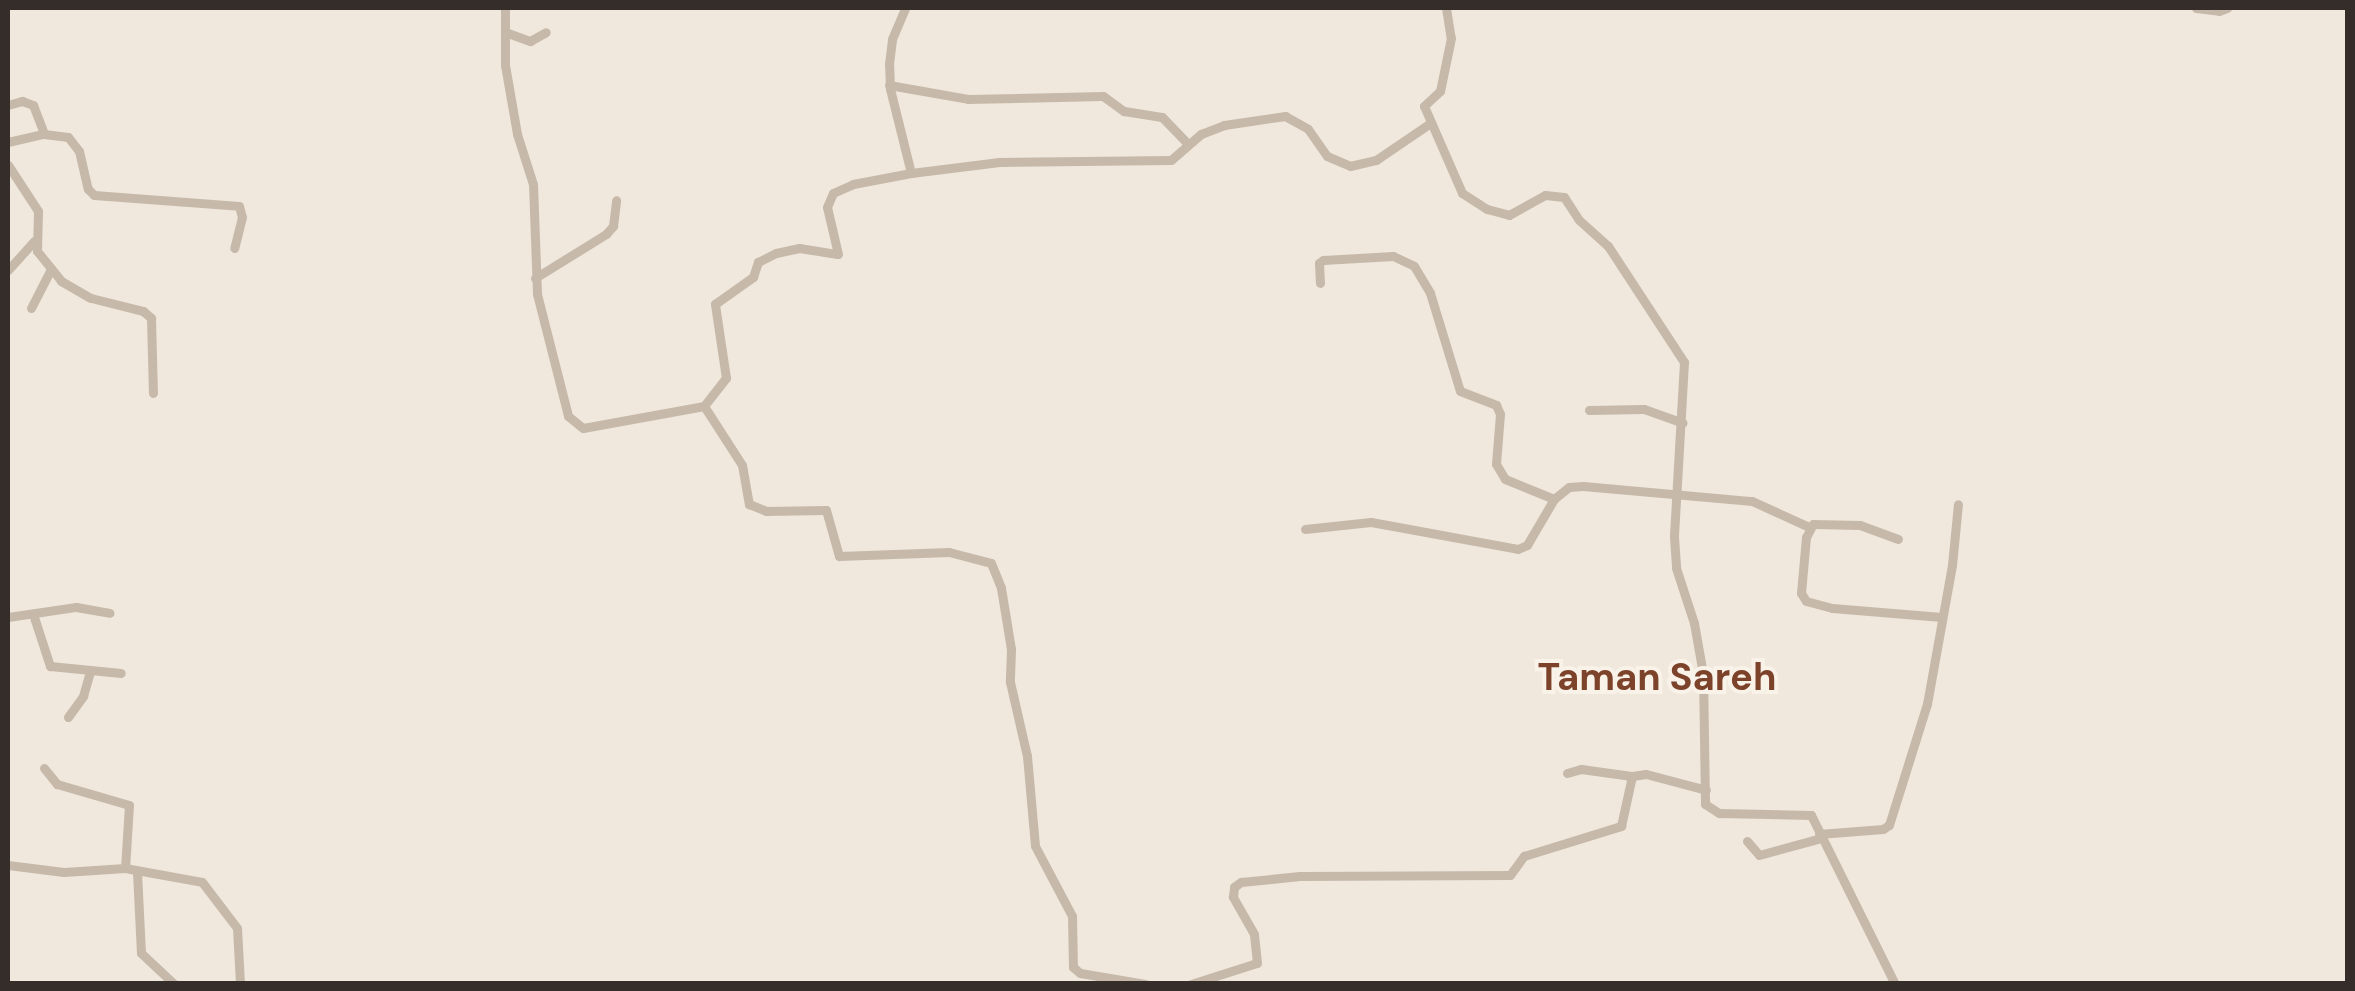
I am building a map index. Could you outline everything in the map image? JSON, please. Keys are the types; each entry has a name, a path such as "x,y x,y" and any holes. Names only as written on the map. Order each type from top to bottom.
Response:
{"street":[{"path":"504,8 505,64 517,134 533,184 536,278 568,416 579,428 704,406 726,378 715,304 754,277 758,262 784,250 838,254 827,207 834,193 853,184 911,172 999,162 1172,160 1188,144 1224,125 1285,116 1308,129 1326,156 1350,166 1376,160 1429,124"},
{"path":"905,8 892,39 890,85 911,172"},
{"path":"1446,8 1451,38 1439,93 1424,104 1429,124 1462,193 1474,202 1510,215 1545,194 1558,193 1584,225 1601,237 1680,352 1686,391 1677,494 1676,568 1694,623 1703,674 1705,804 1715,812 1807,813 1895,984"},
{"path":"2196,8 2228,8"},
{"path":"504,32 530,41 546,32"},
{"path":"890,85 968,100 1106,96 1124,111 1162,117 1188,144"},
{"path":"8,106 22,101 33,104 44,134"},
{"path":"8,142 44,134 73,141 88,189 94,195 239,206 242,217 234,248"},
{"path":"8,166 38,211 34,241 8,270"},
{"path":"536,278 606,234 613,226 616,200"},
{"path":"34,241 51,269 69,287 109,304 129,306 150,318 154,393"},
{"path":"1320,283 1318,263 1323,260 1406,258 1430,293 1460,391 1496,406 1500,414 1498,473 1554,499"},
{"path":"31,308 51,269"},
{"path":"704,406 742,464 750,504 766,511 826,510 839,556 949,552 991,562 1001,588 1011,649 1012,694 1028,756 1036,846 1072,916 1074,967 1080,973 1145,984"},
{"path":"1589,410 1644,409 1683,422"},
{"path":"1305,529 1372,522 1518,549 1526,545 1554,499 1572,486 1752,500 1809,527 1836,522 1860,525 1898,540"},
{"path":"1747,841 1760,855 1820,836 1890,825 1927,704 1958,504"},
{"path":"1809,527 1800,581 1806,601 1832,608 1942,617"},
{"path":"8,617 76,607 109,613"},
{"path":"33,614 47,664 121,673"},
{"path":"68,717 83,696 90,670"},
{"path":"44,768 57,784 129,805 125,868"},
{"path":"1566,773 1581,769 1632,776 1646,774 1706,790"},
{"path":"1191,984 1257,963 1254,934 1233,897 1234,887 1241,882 1300,876 1510,875 1524,856 1621,826 1632,776"},
{"path":"8,865 64,872 125,868 162,873 208,887 236,928 240,984"},
{"path":"136,872 142,953 174,984"}],"district":[{"name":"Taman Sareh","path":"1657,678"}]}
